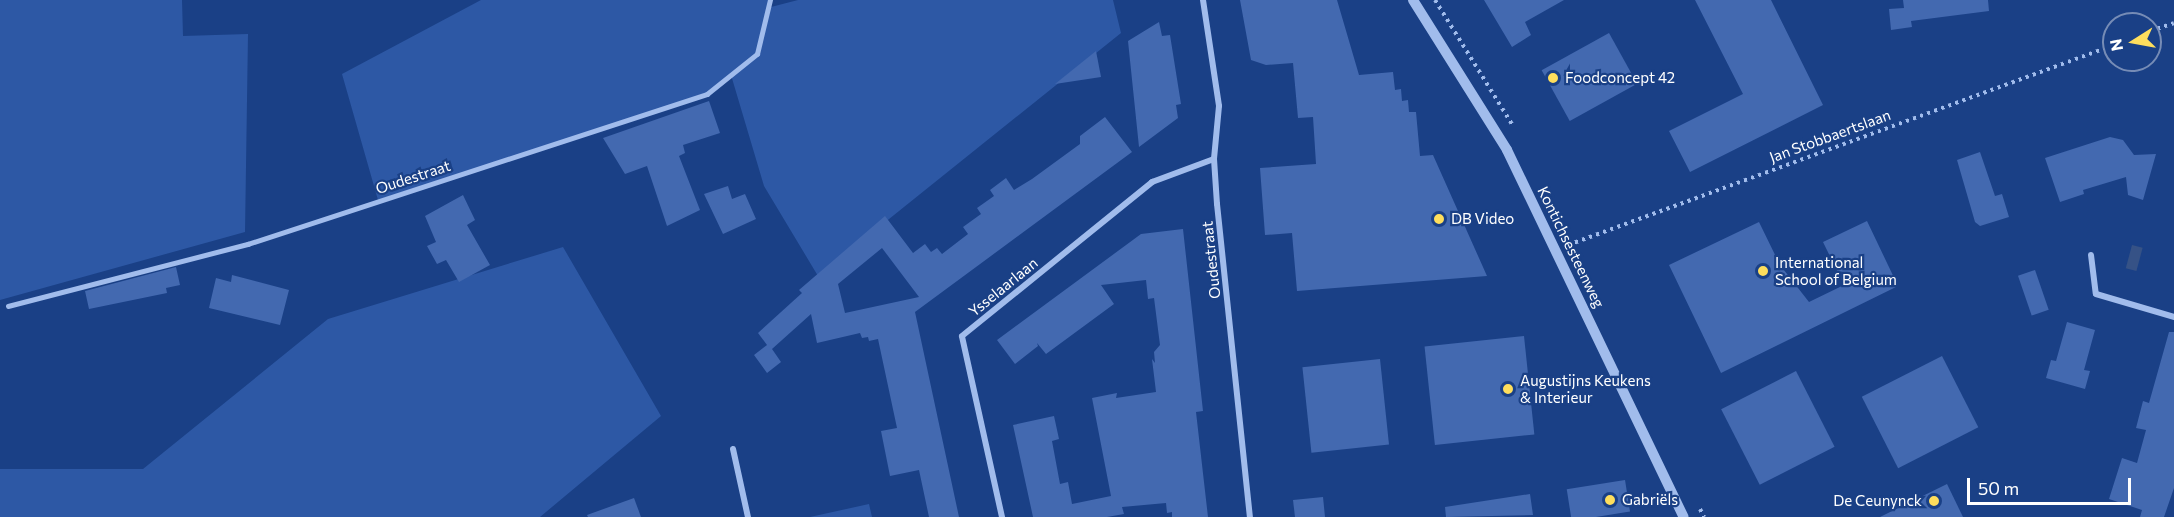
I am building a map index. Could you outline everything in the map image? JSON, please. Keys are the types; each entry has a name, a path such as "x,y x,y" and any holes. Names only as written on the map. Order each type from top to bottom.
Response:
{"street":[{"name":"Oudestraat","path":"1203,0 1219,106 1214,159 1250,517"},
{"name":"Kontichsesteenweg","path":"1413,0 1507,150 1684,517"},
{"name":"Ysselaarlaan","path":"1002,517 962,336 1152,182 1214,159"},
{"path":"2091,255 2096,294 2174,317"},
{"path":"734,449 748,517"}],"lane":[{"name":"Oudestraat","path":"8,306 248,244 707,94 757,54 770,0"}],"path":[{"name":"Jan Stobbaertslaan","path":"1556,252 2102,49"}],"shaded area":[{"path":"0,0 182,0 183,36 248,34 245,232 0,300"},
{"path":"481,0 770,0 771,7 798,0 1113,0 1121,33 818,276 764,186 731,75 707,94 378,200 342,74"},
{"path":"2132,245 2143,248 2136,271 2126,268"},
{"path":"563,247 661,416 540,517 0,517 0,469 143,469 328,319"},
{"path":"869,504 872,517 810,517"}],"building":[{"path":"1240,0 1337,0 1359,75 1393,72 1395,90 1401,89 1402,101 1408,100 1409,112 1416,112 1420,156 1433,155 1487,276 1297,291 1292,233 1265,235 1260,168 1316,164 1313,117 1298,118 1293,63 1266,65 1251,60"},
{"path":"1484,0 1564,0 1525,22 1531,35 1512,47"},
{"path":"1695,0 1771,0 1823,105 1690,172 1669,131 1743,94"},
{"path":"1903,0 1988,0 1989,11 1911,21 1912,27 1891,30 1889,9 1904,8"},
{"path":"1159,22 1162,36 1170,35 1181,104 1176,105 1178,118 1139,147 1128,41"},
{"path":"1609,33 1637,84 1570,121 1542,70"},
{"path":"1096,51 1101,77 1055,84"},
{"path":"709,101 720,133 683,145 685,153 679,156 700,210 667,226 647,166 625,174 603,138"},
{"path":"1105,117 1132,152 915,312 959,517 929,517 919,470 890,476 881,431 897,428 878,339 869,341 868,337 862,338 860,333 817,343 811,314 772,349 781,362 767,373 754,355 767,345 758,333 802,293 799,290 885,216 913,253 925,244 931,252 937,248 942,254 968,234 963,227 981,214 977,208 994,196 990,190 1006,178 1014,190 1080,144 1080,136","holes":["882,248 919,297 845,313 838,284"]},
{"path":"2110,137 2123,140 2134,155 2156,154 2143,200 2128,195 2126,177 2083,190 2084,194 2060,202 2045,158"},
{"path":"1980,152 1995,196 2002,194 2009,217 1980,226 1975,222 1957,160"},
{"path":"728,186 732,199 745,194 756,219 723,234 704,194"},
{"path":"463,195 475,220 467,225 490,265 459,282 446,260 437,264 427,246 436,242 425,216"},
{"path":"1867,221 1898,286 1721,373 1669,265 1759,222 1780,265 1809,302 1844,285 1823,242"},
{"path":"1183,229 1203,411 1196,412 1208,517 1172,517 1172,512 1167,513 1166,503 1122,507 1124,514 1107,517 1033,517 1013,425 1054,416 1059,439 1052,441 1060,484 1068,482 1072,504 1111,496 1092,398 1117,393 1116,398 1156,392 1152,359 1155,363 1154,352 1160,345 1154,298 1148,299 1146,280 1101,285 1114,304 1046,354 1037,343 1038,346 1015,364 997,340 1141,234"},
{"path":"176,267 180,285 166,288 167,293 89,309 85,291"},
{"path":"2035,270 2049,310 2032,316 2018,276"},
{"path":"232,275 289,290 280,325 209,308 216,278 231,282"},
{"path":"2067,322 2095,330 2084,370 2090,371 2085,389 2046,378 2051,360 2056,361"},
{"path":"2169,332 2174,332 2174,488 2164,517 2140,517 2142,510 2109,499 2122,458 2137,463 2146,430 2136,428 2143,401 2149,403"},
{"path":"1524,336 1534,434 1435,445 1425,346"},
{"path":"1942,356 1978,427 1898,468 1862,397"},
{"path":"1380,359 1389,445 1311,453 1302,367"},
{"path":"1796,371 1835,447 1760,485 1721,409"},
{"path":"1625,480 1630,512 1596,517 1571,517 1567,489"},
{"name":"De Ceunynck","path":"1947,484 1963,517 1880,517"},
{"path":"1530,494 1533,515 1446,517 1445,507"},
{"path":"1323,497 1325,517 1295,517 1293,500"},
{"path":"634,498 641,517 588,517 587,515"}],"place":[{"name":"Foodconcept 42","path":"1553,78"},
{"name":"DB Video","path":"1439,219"},
{"name":"International School of Belgium","path":"1763,271"},
{"name":"Augustijns Keukens & Interieur","path":"1508,389"},
{"name":"Gabriëls","path":"1610,500"},
{"name":"De Ceunynck","path":"1934,501"}]}
